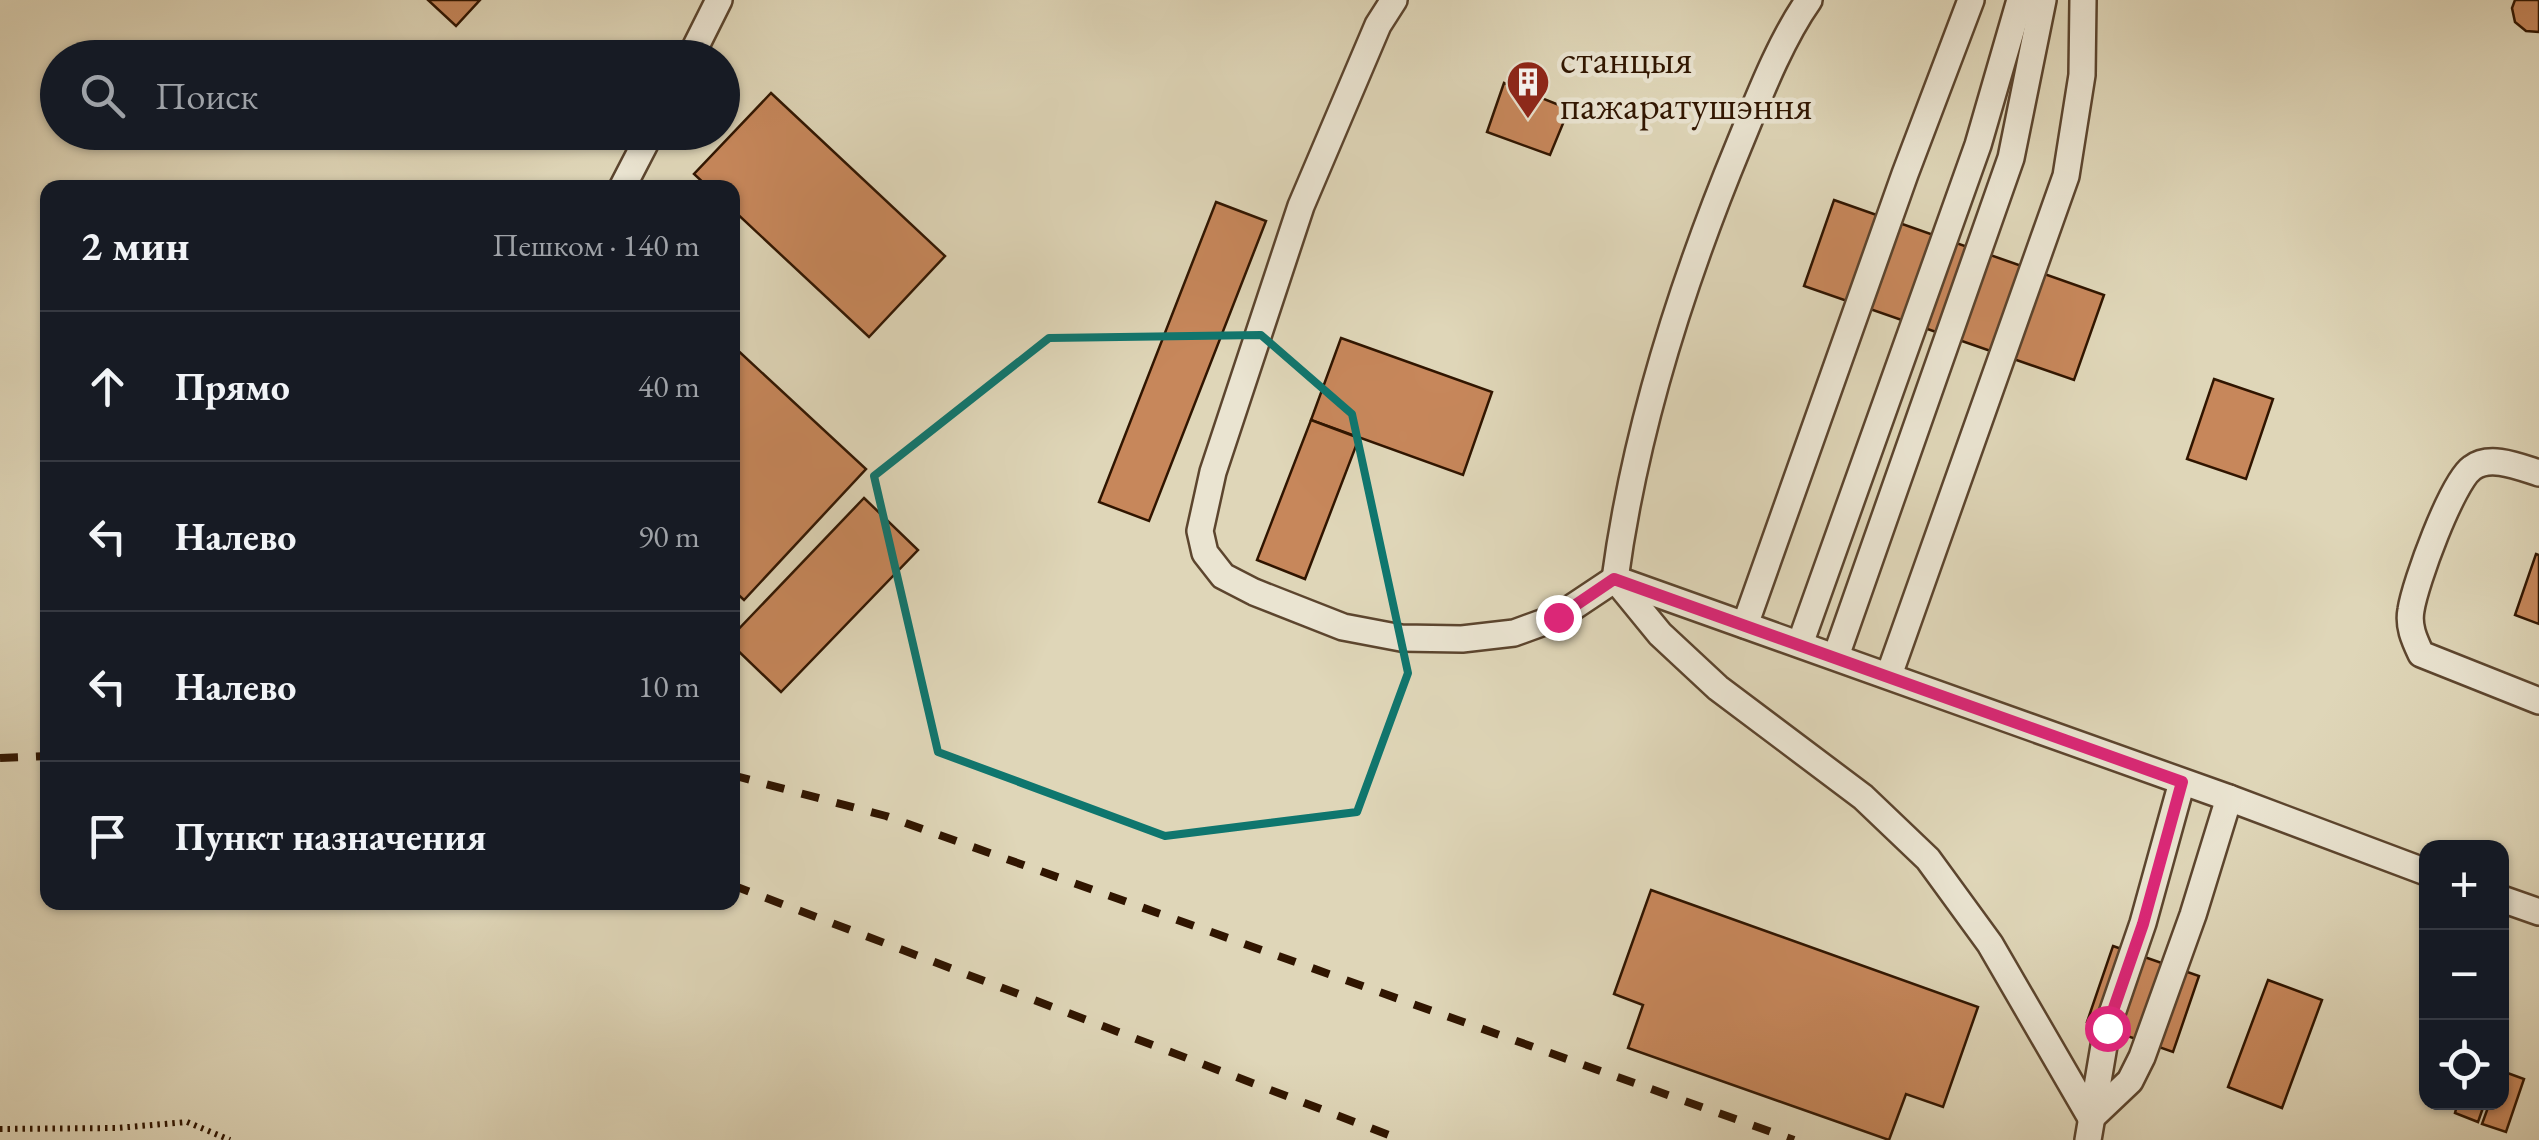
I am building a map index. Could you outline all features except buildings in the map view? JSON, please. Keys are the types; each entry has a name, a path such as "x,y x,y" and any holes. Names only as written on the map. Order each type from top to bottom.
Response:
{"lane":[{"path":"699,40 719,0"},
{"path":"1394,0 1378,25 1300,206 1213,472 1200,531 1205,554 1223,576 1254,592 1343,628 1402,638 1462,639 1514,633 1558,617 1614,579 1625,504 1678,308 1711,212 1753,111 1809,0"},
{"path":"1745,625 1905,174 1972,0"},
{"path":"1800,644 1978,145 2020,0"},
{"path":"1836,656 2010,158 2043,0"},
{"path":"1889,676 2066,176 2082,75 2083,0"},
{"path":"626,180 642,150"},
{"path":"2539,473 2496,462 2470,468 2434,540 2410,612 2411,635 2421,654 2539,702"},
{"path":"1614,579 2419,869"},
{"path":"1614,579 1660,634 1718,688 1863,798 1928,859 1990,944 2089,1129"},
{"path":"2089,1129 2107,1028 2143,924 2182,782"},
{"path":"2089,1129 2130,1080 2142,1058 2229,798"},
{"path":"2509,901 2539,912"}],"path":[{"path":"0,1130 117,1128 187,1122 230,1140"}],"highlighted area":[{"path":"1261,335 1352,414 1408,673 1357,812 1165,836 938,752 874,476 1049,338"}],"railway":[{"path":"0,758 40,756"},
{"path":"740,777 886,816 1794,1140"},
{"path":"740,888 1402,1140"}],"place":[{"name":"станцыя пажаратушэння","path":"1528,120"}],"route":[{"path":"1558,617 1614,579 2182,782 2143,924 2107,1028"}]}
